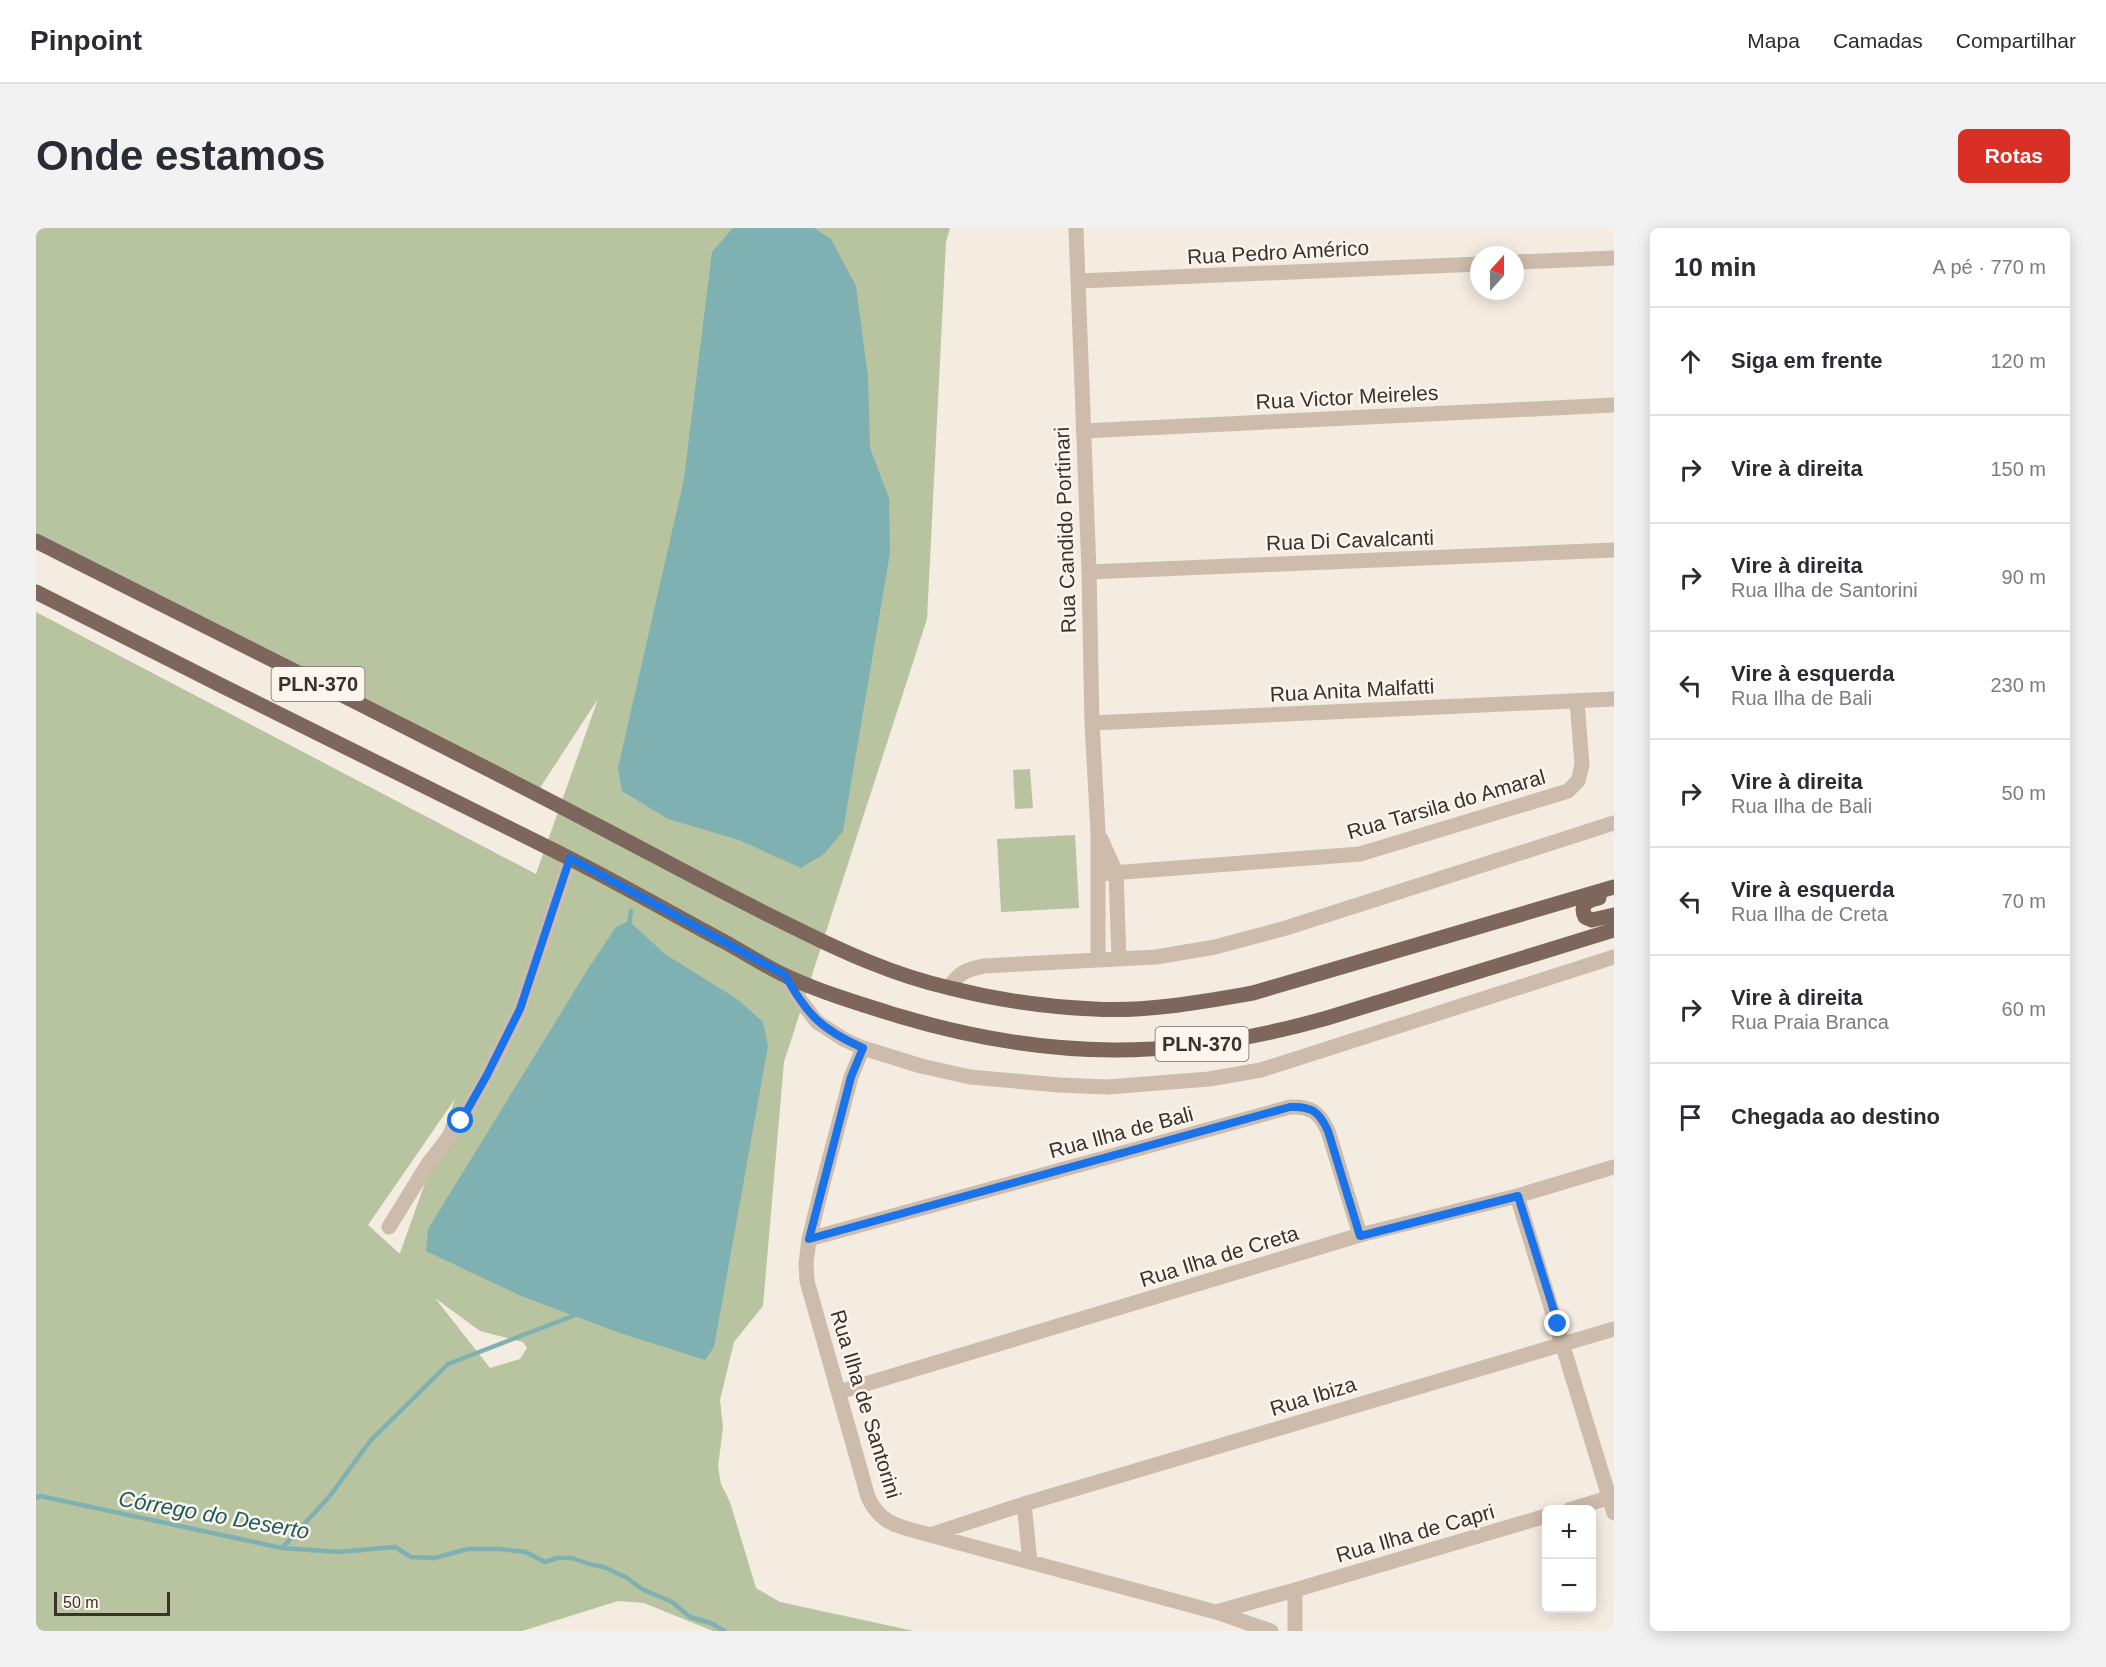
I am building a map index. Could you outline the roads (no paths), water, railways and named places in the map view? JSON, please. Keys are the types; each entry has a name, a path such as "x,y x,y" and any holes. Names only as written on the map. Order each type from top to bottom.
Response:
{"main road":[{"name":"PLN-370","path":"36,541 814,938 860,959 906,976 949,988 1047,1006 1097,1010 1199,1003 1253,993 1332,971 1614,887"},
{"name":"PLN-370","path":"36,592 229,691 570,858 785,975 842,1000 941,1029 996,1040 1055,1048 1111,1051 1171,1048 1234,1040 1284,1030 1614,930"},
{"path":"1614,894 1591,900 1584,905 1583,909 1585,917 1592,920 1614,915"}],"street":[{"name":"Rua Candido Portinari","path":"1076,228 1089,572 1092,723 1098,831 1098,960"},
{"path":"1524,262 1614,258"},
{"name":"Rua Pedro Américo","path":"1079,281 1470,264"},
{"name":"Rua Victor Meireles","path":"1083,430 1614,405"},
{"name":"Rua Di Cavalcanti","path":"1089,572 1614,550"},
{"name":"Rua Anita Malfatti","path":"1092,723 1614,699"},
{"name":"Rua Tarsila do Amaral","path":"1098,874 1360,854 1568,791 1582,773 1577,701"},
{"path":"949,988 956,976 969,969 1068,960 1156,957 1215,946 1286,928 1614,823"},
{"name":"Rua Candido Portinari","path":"1098,831 1116,873 1119,959"},
{"path":"389,1227 428,1164 461,1121 520,1009 570,858"},
{"path":"785,975 797,996 817,1022 844,1040 863,1048 921,1066 970,1077 1108,1087 1209,1078 1261,1070 1614,957"},
{"name":"Rua Ilha de Santorini","path":"863,1048 851,1077 809,1239 807,1281 873,1507 890,1523 1216,1612 1271,1631"},
{"name":"Rua Ilha de Bali","path":"809,1239 1290,1107 1309,1109 1322,1118 1360,1236"},
{"name":"Rua Ilha de Creta","path":"838,1392 1360,1236 1518,1196 1614,1167"},
{"path":"1518,1196 1612,1497 1614,1513"},
{"name":"Rua Ibiza","path":"930,1535 1024,1504 1614,1329"},
{"path":"1583,1505 1612,1497"},
{"path":"1024,1504 1030,1562"},
{"name":"Rua Ilha de Capri","path":"1216,1612 1542,1517"},
{"path":"1295,1590 1295,1631"}],"water":[{"path":"733,228 814,228 831,239 856,286 868,377 870,448 889,498 890,553 843,831 824,854 801,868 739,840 668,819 622,791 618,768 684,479 712,252"},
{"path":"629,921 665,954 737,999 763,1022 768,1046 714,1347 705,1360 617,1332 521,1296 426,1251 428,1229 588,969 616,927"}],"waterway":[{"path":"629,926 631,911"},
{"path":"282,1548 329,1497 371,1440 448,1364 578,1314"},
{"name":"Córrego do Deserto","path":"36,1498 40,1496 282,1548 339,1552 395,1547 411,1557 434,1558 468,1549 500,1549 526,1552 545,1562 557,1558 572,1558 604,1567 627,1578 642,1589 672,1602 690,1617 711,1623 724,1631"}]}
